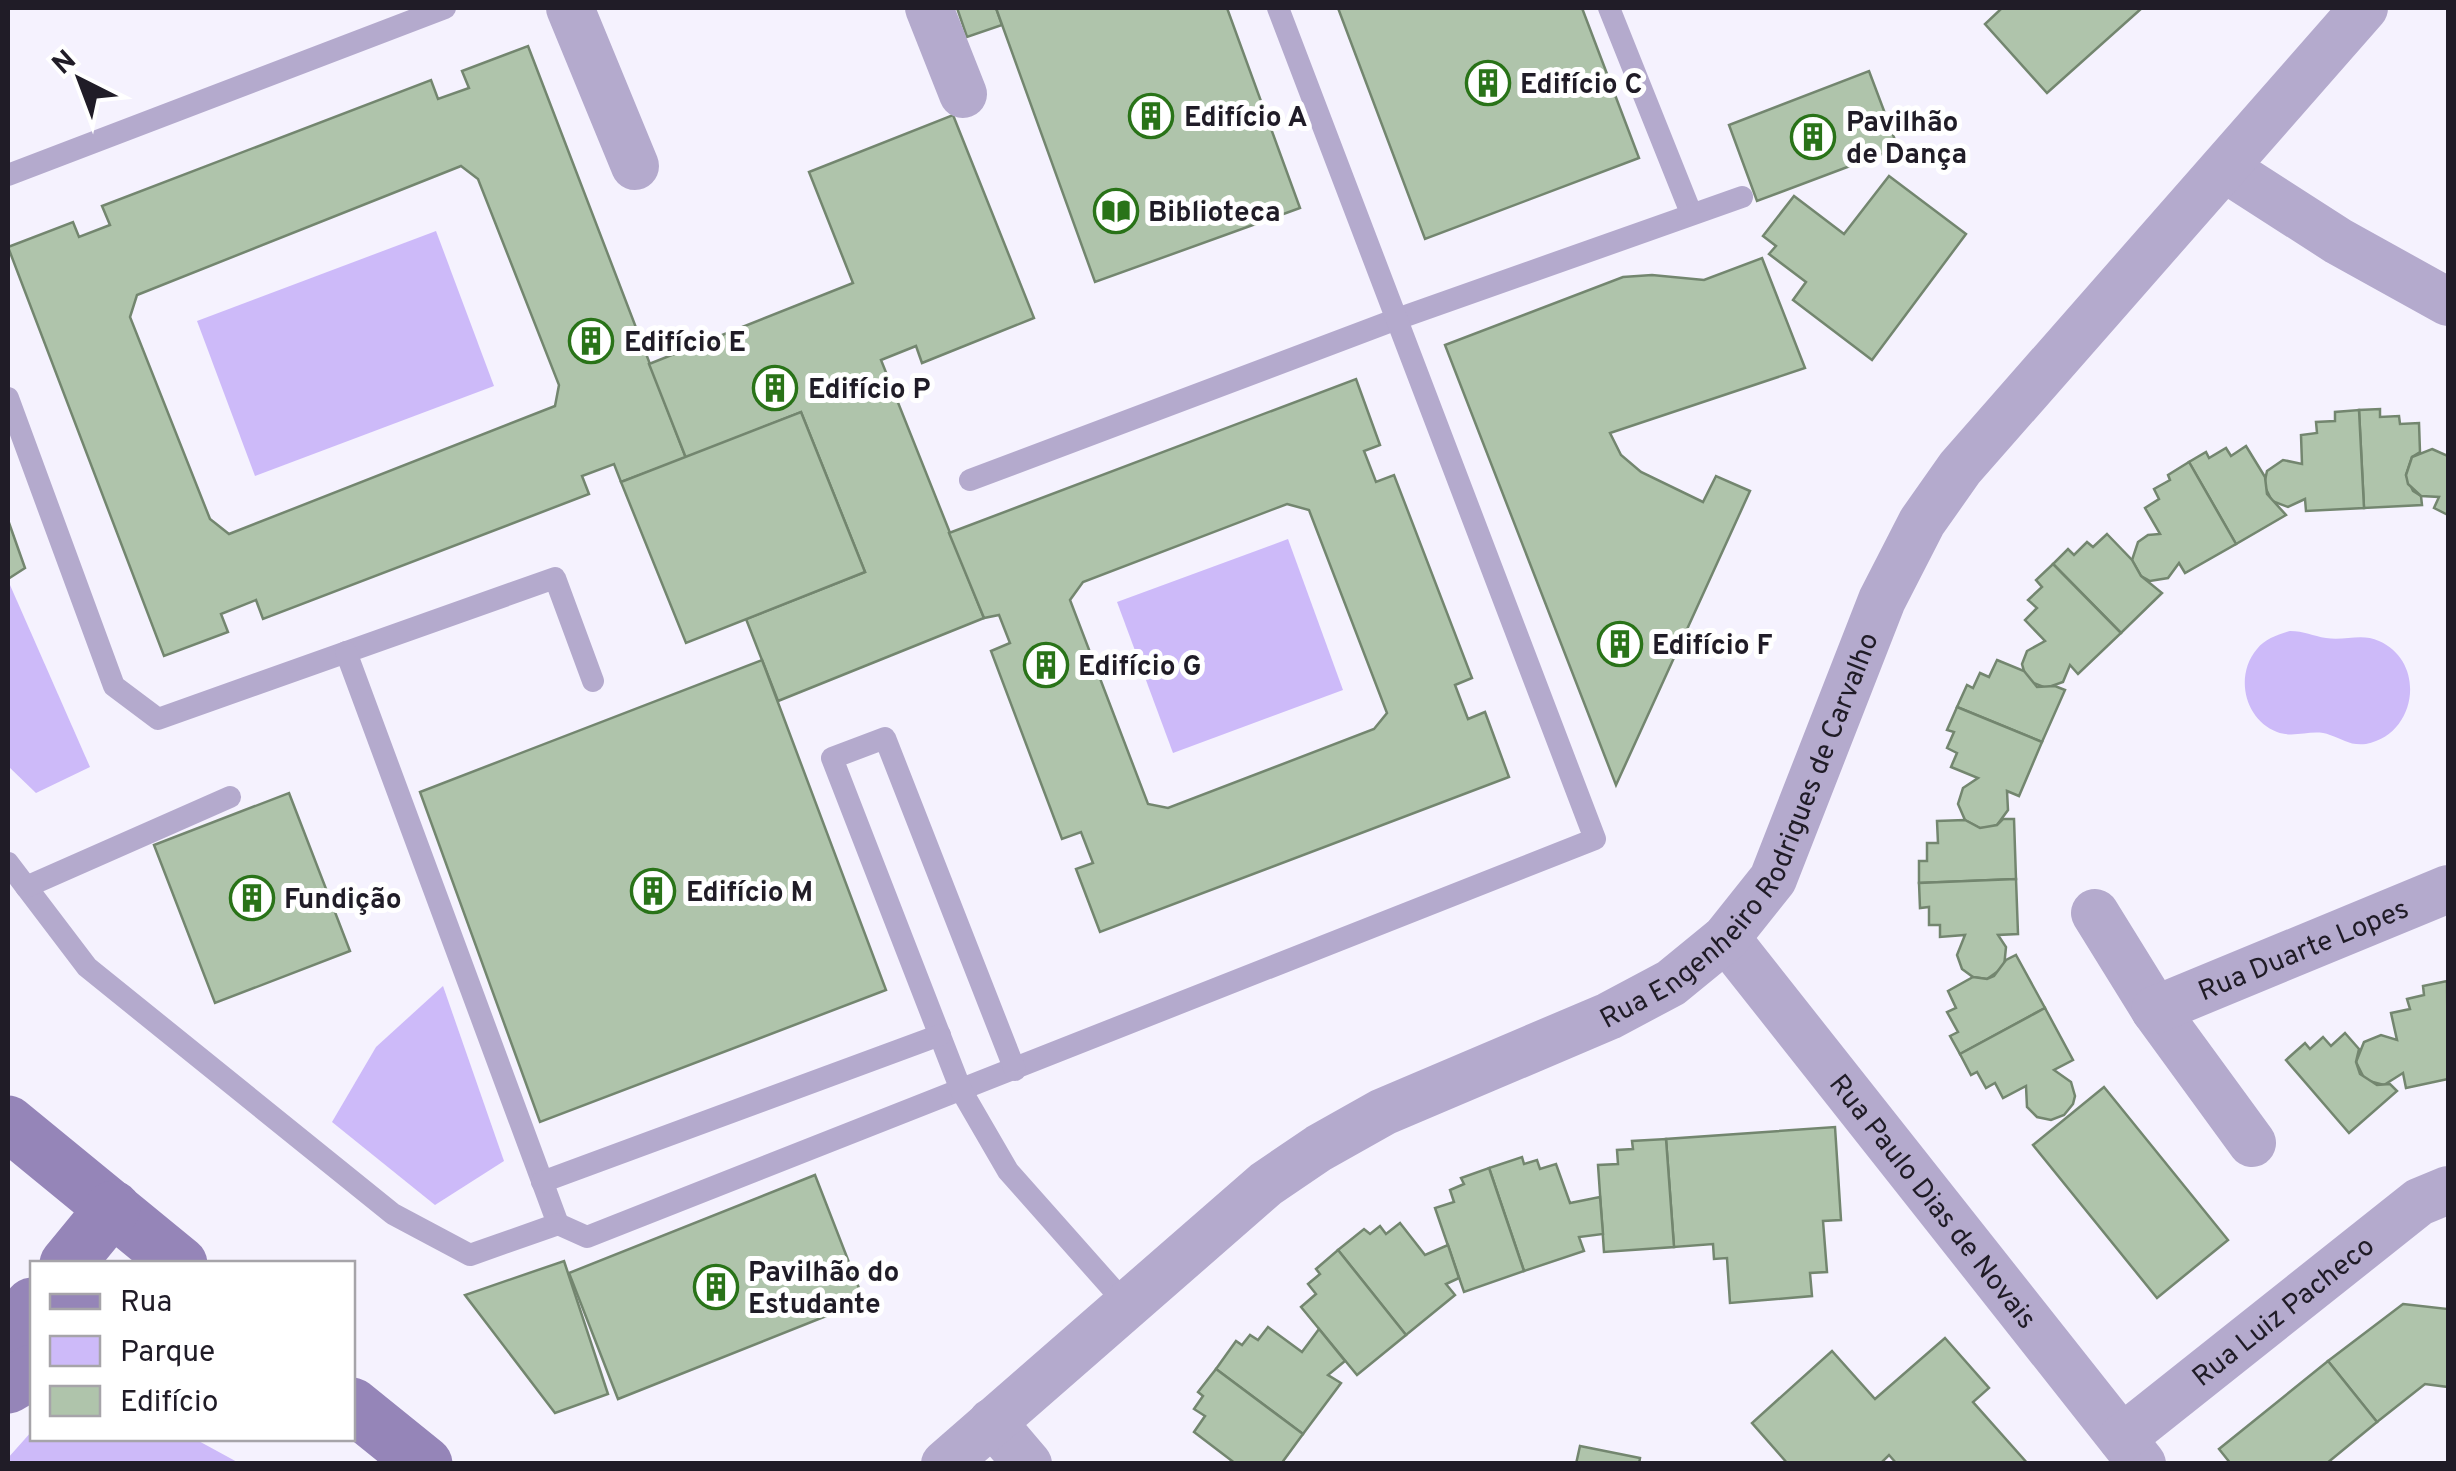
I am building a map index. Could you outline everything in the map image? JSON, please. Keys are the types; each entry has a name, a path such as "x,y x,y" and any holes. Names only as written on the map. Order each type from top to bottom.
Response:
{"street":[{"path":"570,8 635,166"},
{"path":"929,8 963,94"},
{"name":"Rua Engenheiro Rodrigues de Carvalho","path":"945,1464 1266,1184 1319,1148 1383,1112 1609,1016 1671,983 1726,938 1773,878 1882,600 1922,522 1960,468 2364,8"},
{"path":"2226,169 2329,235 2448,302"},
{"name":"Rua Duarte Lopes","path":"2155,1010 2448,888"},
{"path":"2095,913 2155,1010 2252,1143"},
{"name":"Rua Paulo Dias de Novais","path":"1726,938 2132,1451"},
{"path":"8,1123 176,1261"},
{"name":"Rua Luiz Pacheco","path":"2132,1451 2419,1202 2448,1190"},
{"path":"69,1261 112,1208"},
{"path":"8,1335 30,1308"},
{"path":"8,1386 30,1373"},
{"path":"355,1407 425,1464"},
{"path":"992,1422 1028,1464"}],"lane":[{"path":"8,175 445,8"},
{"path":"8,863 86,967 393,1214 470,1255 558,1224 587,1236 1595,839 1278,8"},
{"path":"1610,8 1691,213"},
{"path":"970,480 1397,320 1742,198"},
{"path":"8,398 114,686 158,719 555,578 592,681"},
{"path":"346,652 558,1224"},
{"path":"1015,1070 885,738 832,758 961,1090 1008,1171 1126,1304"},
{"path":"26,886 230,797"},
{"path":"542,1182 940,1035"}],"green space":[{"path":"436,231 494,386 255,476 197,321"},
{"path":"1288,539 1343,690 1173,753 1117,602"},
{"path":"10,585 90,767 36,793 8,766"},
{"path":"2290,631 2333,639 2373,639 2394,651 2404,665 2410,697 2396,727 2383,738 2360,744 2324,733 2284,734 2257,718 2246,696 2250,660 2260,646"},
{"path":"443,986 504,1161 435,1205 332,1122 376,1047"},
{"path":"30,1433 30,1441 199,1441 239,1463 8,1463"}],"building":[{"path":"957,8 996,8 1002,25 967,37"},
{"name":"Edifício A","path":"996,8 1227,8 1300,208 1095,282"},
{"name":"Edifício C","path":"1338,8 1582,8 1639,158 1425,239"},
{"path":"2002,8 2142,8 2047,93 1985,24"},
{"name":"Edifício E","path":"528,46 686,458 621,482 614,464 582,476 589,494 263,619 256,600 221,614 228,632 164,656 8,247 73,222 79,237 110,225 102,206 431,80 438,99 469,88 462,71","holes":["461,166 478,179 559,385 555,406 229,534 210,519 130,317 137,295"]},
{"name":"Pavilhão de Dança","path":"1869,71 1898,148 1757,201 1729,125"},
{"name":"Edifício P","path":"953,115 1034,318 922,363 916,346 881,360 984,618 778,701 746,619 865,572 801,412 686,458 649,364 853,283 809,172"},
{"path":"1889,176 1966,234 1872,360 1793,300 1806,282 1769,254 1776,246 1763,236 1794,196 1844,234"},
{"name":"Edifício F","path":"1762,258 1805,368 1610,433 1621,455 1641,472 1703,502 1716,476 1750,491 1616,785 1445,345 1623,277 1652,275 1704,280"},
{"name":"Edifício G","path":"1356,379 1380,445 1364,451 1376,482 1394,475 1472,678 1455,685 1468,719 1485,712 1509,777 1100,932 1076,869 1093,863 1081,832 1062,839 991,651 1010,643 999,615 984,618 949,533","holes":["1287,504 1309,510 1387,713 1374,729 1168,808 1148,804 1070,600 1083,582"]},
{"path":"2380,409 2380,417 2399,416 2400,424 2419,423 2420,452 2412,457 2406,475 2413,491 2421,496 2422,505 2364,508 2359,410"},
{"path":"2359,410 2364,508 2306,511 2305,499 2288,507 2272,501 2264,485 2267,471 2283,460 2302,464 2301,435 2317,433 2316,422 2335,421 2335,412"},
{"path":"801,412 865,572 686,643 621,482"},
{"path":"2246,446 2265,477 2267,494 2286,515 2236,544 2189,462 2206,452 2209,458 2226,448 2231,456"},
{"path":"2432,449 2448,456 2448,515 2434,508 2439,497 2421,496 2408,484 2406,475 2412,457"},
{"path":"2189,462 2236,544 2185,573 2179,563 2168,578 2150,581 2141,576 2132,560 2138,542 2148,535 2160,534 2145,508 2159,499 2154,489"},
{"path":"8,520 25,568 8,579"},
{"path":"2107,534 2132,560 2141,576 2162,593 2121,633 2053,564 2068,549 2074,555 2087,542 2093,547"},
{"path":"2053,564 2121,633 2078,674 2070,665 2063,682 2046,688 2029,681 2022,664 2027,651 2045,641 2025,620 2037,608 2028,600 2042,587 2036,580"},
{"name":"Edifício M","path":"762,660 886,990 540,1122 420,792"},
{"path":"1997,660 2024,671 2037,687 2065,690 2042,742 1957,707 1967,685 1973,688 1980,673 1989,677"},
{"path":"1957,707 2042,742 2019,796 2007,791 2008,810 1997,825 1989,828 1965,820 1958,804 1963,788 1978,778 1951,767 1957,753 1947,748 1954,732 1947,730"},
{"name":"Fundição","path":"289,793 350,951 215,1003 154,845"},
{"path":"2003,819 2014,819 2016,879 1919,883 1919,861 1927,861 1927,843 1938,843 1937,821 1965,820 1980,828 1997,825"},
{"path":"2016,879 2018,934 1998,935 2006,947 2004,967 1987,979 1973,977 1962,969 1957,955 1965,935 1940,937 1940,925 1929,925 1929,907 1920,908 1919,883"},
{"path":"2016,955 2045,1008 1960,1054 1950,1036 1958,1032 1947,1012 1956,1008 1948,991 1973,977 1994,976 2006,960"},
{"path":"2447,981 2448,1079 2406,1088 2403,1073 2384,1085 2365,1080 2356,1062 2364,1042 2381,1035 2397,1040 2391,1013 2410,1009 2407,999 2424,995 2423,986"},
{"path":"2045,1008 2073,1060 2054,1070 2071,1082 2075,1096 2064,1115 2051,1120 2037,1117 2027,1107 2026,1086 2003,1098 1995,1083 1986,1088 1977,1072 1971,1075 1960,1054"},
{"path":"2345,1033 2359,1049 2356,1062 2360,1074 2377,1085 2390,1084 2397,1091 2349,1133 2286,1060 2305,1043 2310,1049 2323,1037 2331,1046"},
{"path":"2104,1087 2228,1240 2157,1298 2033,1145"},
{"path":"1835,1127 1841,1220 1823,1221 1827,1272 1810,1273 1812,1296 1730,1303 1727,1258 1714,1259 1713,1244 1674,1247 1666,1139"},
{"path":"1666,1139 1674,1247 1604,1252 1598,1165 1618,1164 1617,1150 1633,1149 1632,1141"},
{"path":"1522,1157 1524,1164 1537,1160 1540,1169 1556,1164 1570,1203 1600,1197 1603,1234 1579,1237 1584,1251 1524,1271 1489,1168"},
{"path":"1489,1168 1524,1271 1464,1292 1435,1208 1454,1202 1450,1190 1464,1184 1461,1178"},
{"name":"Pavilhão do Estudante","path":"815,1175 864,1301 618,1399 569,1273"},
{"path":"1400,1223 1425,1255 1448,1245 1459,1278 1446,1284 1455,1295 1406,1335 1338,1250 1364,1229 1370,1234 1380,1226 1386,1234"},
{"path":"1338,1250 1406,1335 1357,1375 1301,1307 1316,1294 1308,1284 1320,1274 1316,1269"},
{"path":"564,1261 608,1394 555,1413 465,1295"},
{"path":"2403,1304 2448,1309 2448,1387 2425,1384 2377,1422 2328,1361"},
{"path":"1268,1327 1302,1352 1319,1329 1345,1361 1328,1375 1341,1383 1303,1434 1216,1369 1236,1341 1242,1345 1250,1335 1258,1340"},
{"path":"1945,1338 1989,1388 1973,1402 2028,1464 1897,1464 1889,1455 1880,1464 1788,1464 1752,1423 1832,1351 1875,1399"},
{"path":"2328,1361 2377,1422 2326,1464 2231,1464 2219,1449"},
{"path":"1216,1369 1303,1434 1281,1464 1236,1464 1194,1432 1205,1416 1194,1409 1203,1396 1198,1392"},
{"path":"1580,1446 1640,1458 1639,1464 1576,1464"}],"place":[{"name":"Edifício C","path":"1488,83"},
{"name":"Edifício A","path":"1151,116"},
{"name":"Pavilhão de Dança","path":"1813,137"},
{"name":"Biblioteca","path":"1116,211"},
{"name":"Edifício E","path":"591,341"},
{"name":"Edifício P","path":"775,388"},
{"name":"Edifício F","path":"1620,644"},
{"name":"Edifício G","path":"1046,665"},
{"name":"Edifício M","path":"653,891"},
{"name":"Fundição","path":"252,898"},
{"name":"Pavilhão do Estudante","path":"716,1287"}]}
